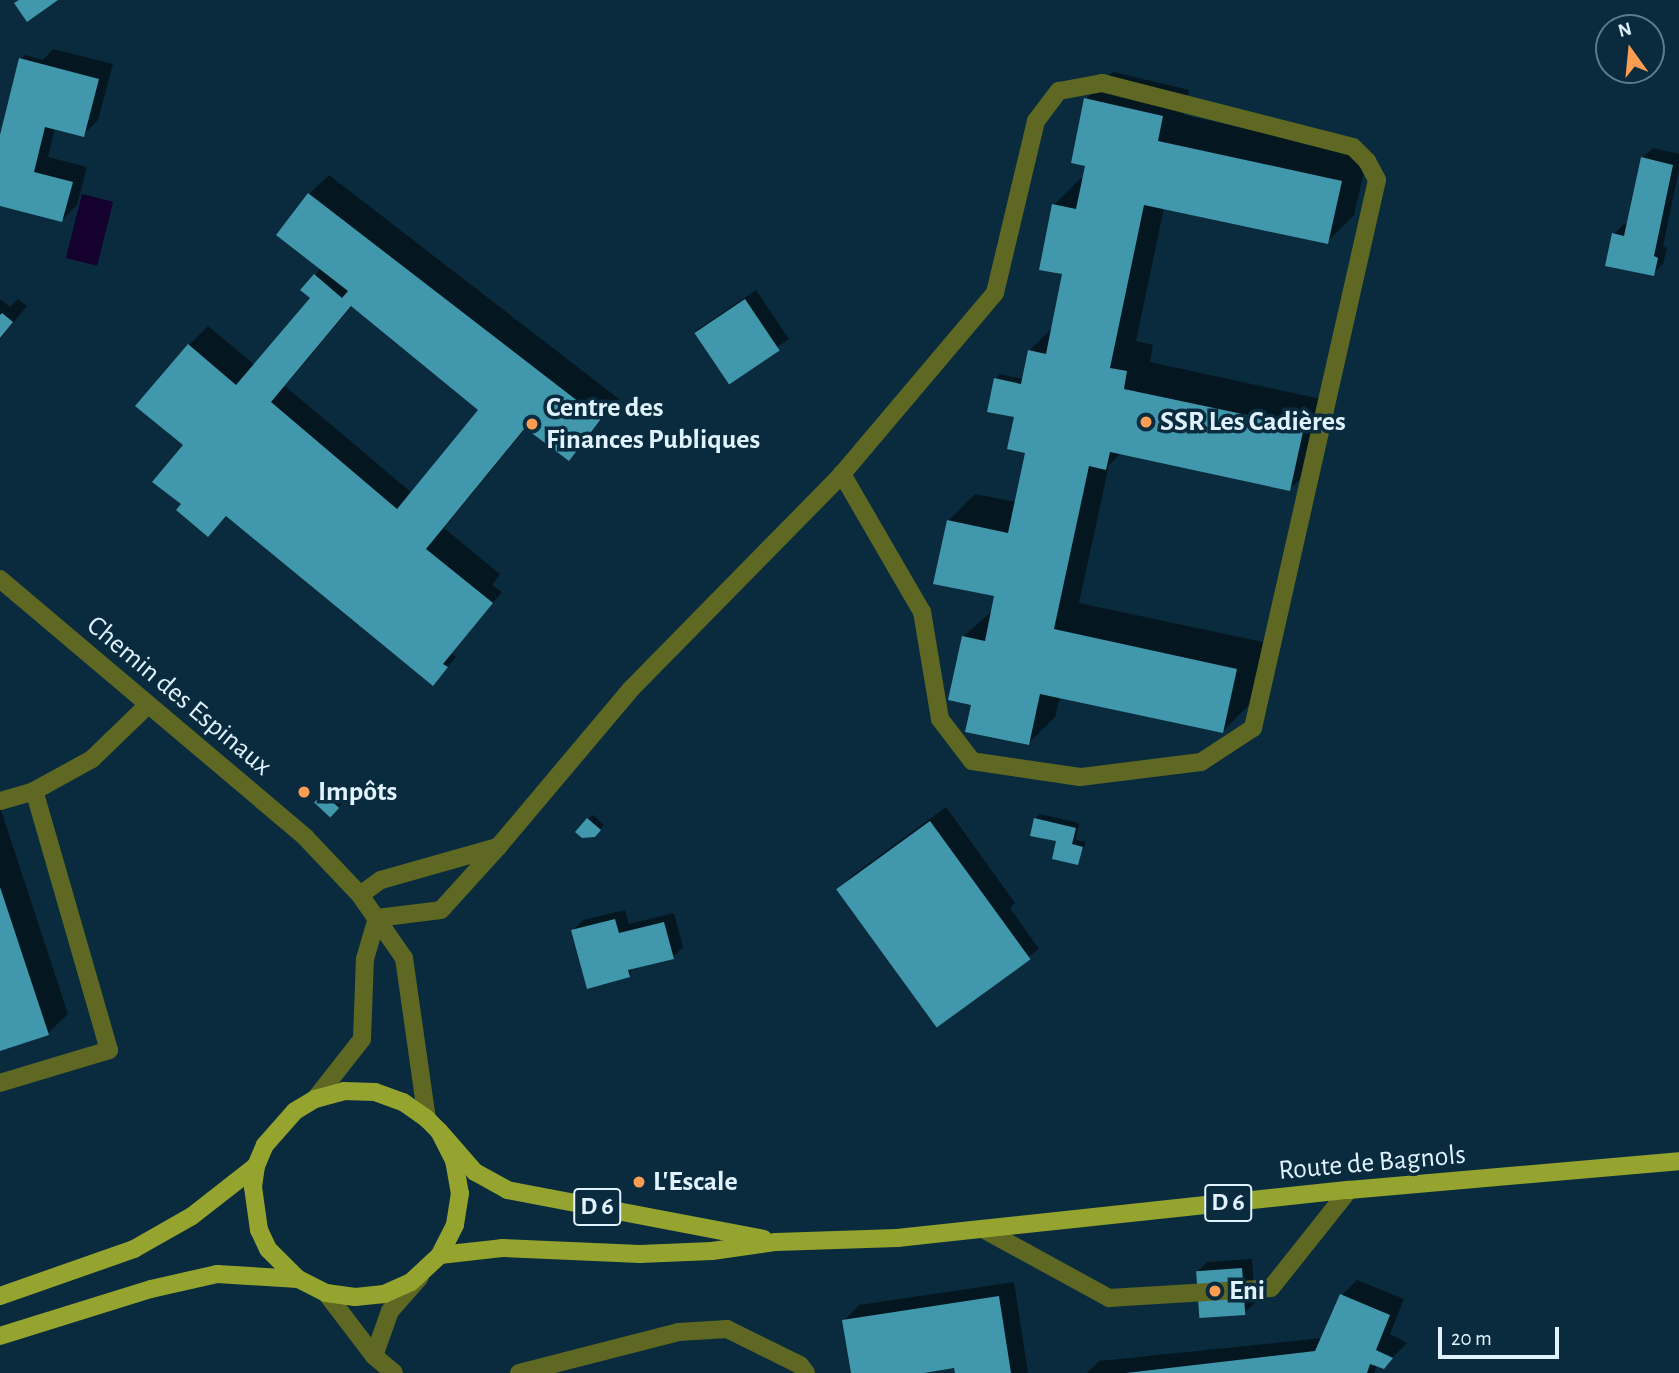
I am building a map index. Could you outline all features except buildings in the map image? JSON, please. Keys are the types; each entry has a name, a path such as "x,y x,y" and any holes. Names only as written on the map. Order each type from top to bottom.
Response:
{"main road":[{"path":"344,1091 374,1092 403,1102 433,1125 454,1160 460,1193 455,1225 436,1259 411,1282 384,1294 355,1297 326,1293 298,1279 281,1266 259,1230 253,1198 256,1166 265,1145 278,1126 315,1099 344,1091"},
{"name":"D 6","path":"433,1125 475,1172 507,1190 776,1242"},
{"name":"Route de Bagnols","path":"776,1242 897,1238 1349,1191 1679,1161"},
{"path":"0,1296 134,1249 192,1216 256,1166"},
{"name":"D 6","path":"436,1259 502,1248 640,1254 712,1251 776,1242"},
{"path":"0,1336 151,1289 217,1275 298,1279"}],"street":[{"path":"315,1099 362,1039 365,959 377,918 441,910 498,847 632,688 842,474 995,293 1036,121 1059,91 1102,83 1353,147 1367,162 1377,180 1253,728 1201,762 1080,777 972,761 940,719 922,612 842,474"},
{"name":"Chemin des Espinaux","path":"0,579 306,838 360,895 404,958 433,1125"},
{"path":"0,801 34,791 92,758 148,705"},
{"path":"0,1083 109,1050 34,791"},
{"path":"360,895 381,880 498,847"},
{"path":"983,1230 1109,1298 1270,1288 1349,1191"},
{"path":"374,1364 390,1311 436,1259"},
{"path":"326,1293 374,1364 394,1373"},
{"path":"519,1373 679,1332 727,1329 800,1365 806,1373"}],"shaded area":[{"path":"82,194 113,202 97,266 66,258"}],"place":[{"name":"SSR Les Cadières","path":"1146,422"},
{"name":"Centre des Finances Publiques","path":"532,424"},
{"name":"Impôts","path":"304,792"},
{"name":"L'Escale","path":"639,1182"},
{"name":"Eni","path":"1215,1291"}]}
